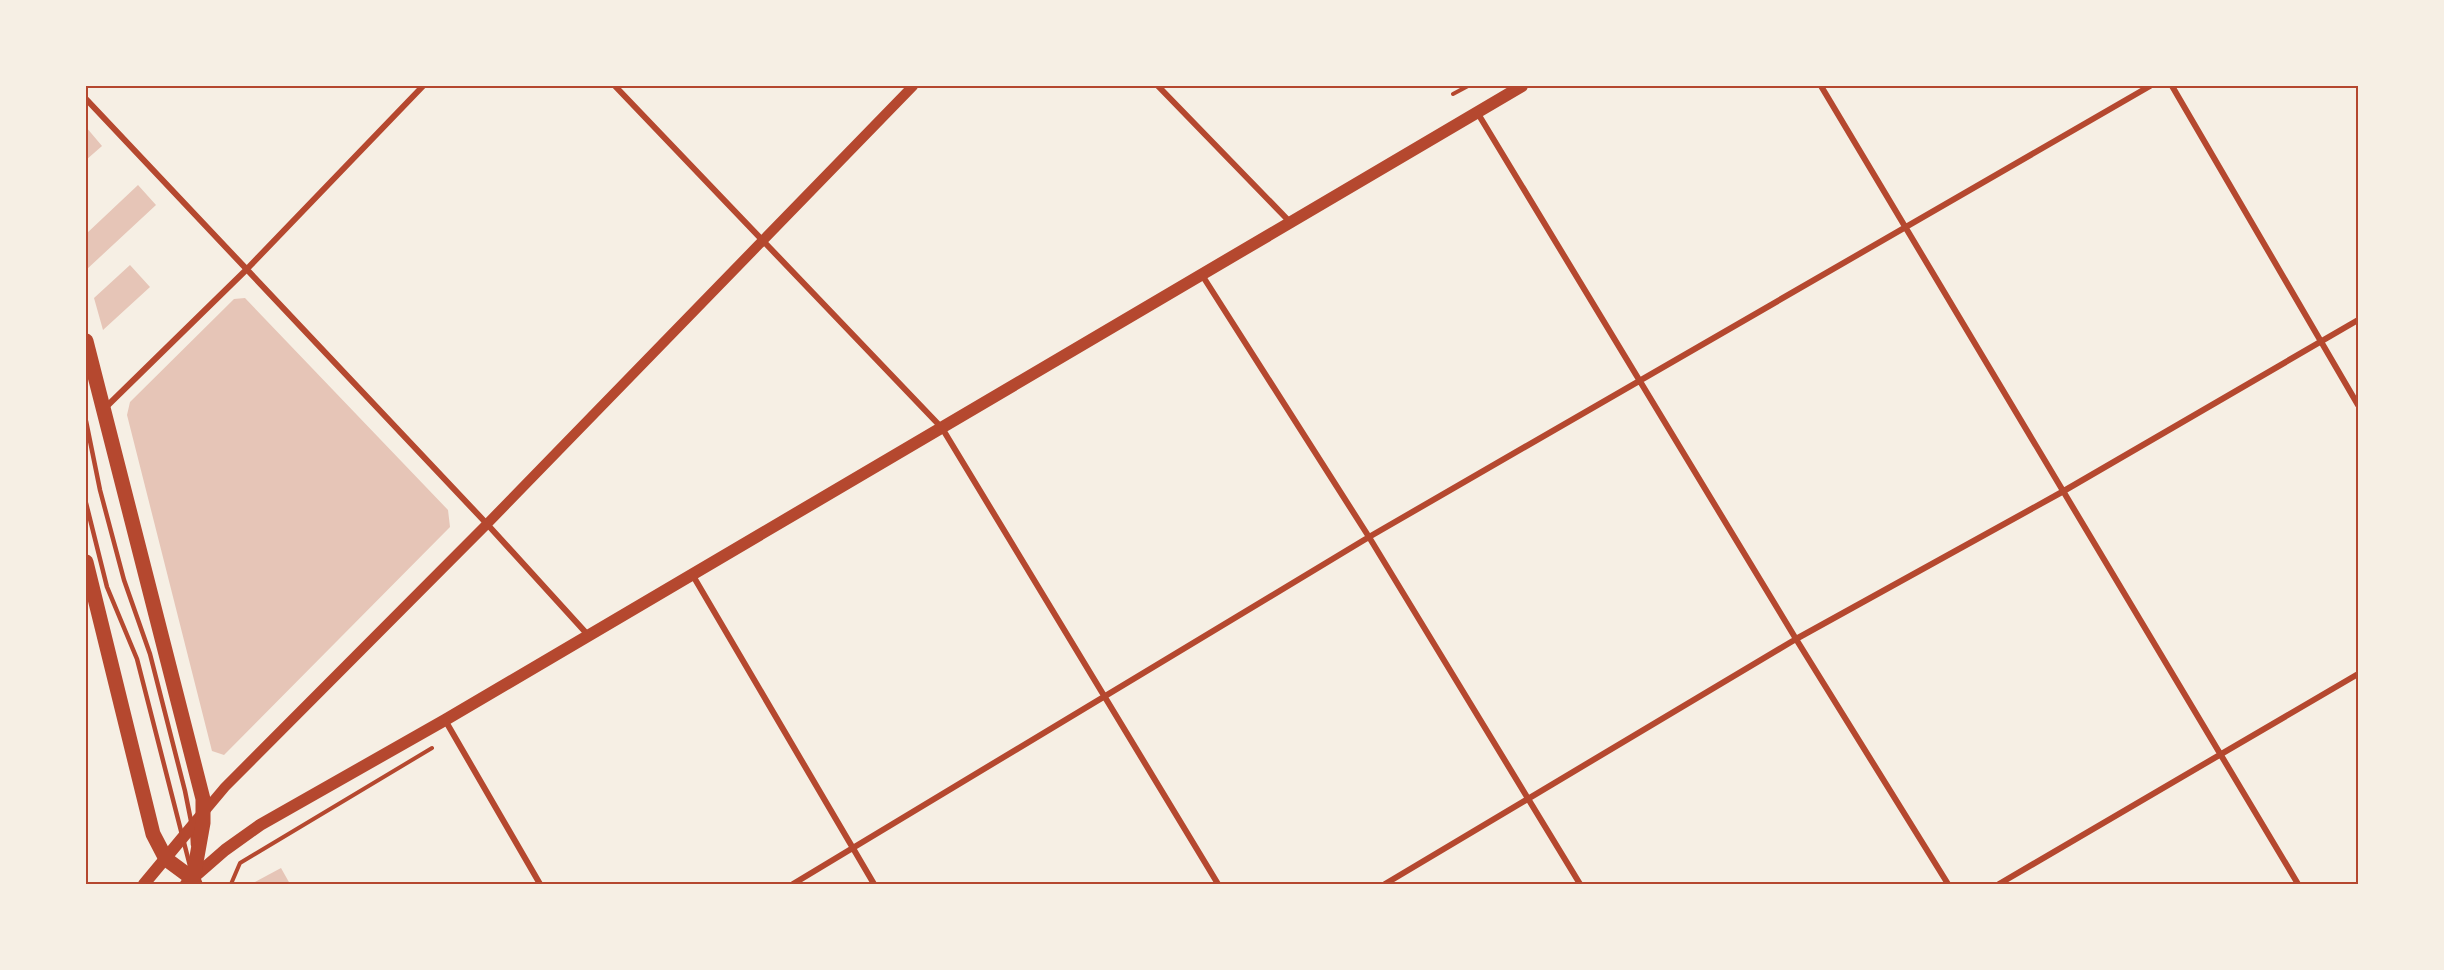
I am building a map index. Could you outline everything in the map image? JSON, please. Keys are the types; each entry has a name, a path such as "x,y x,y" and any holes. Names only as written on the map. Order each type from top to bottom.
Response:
{"main road":[{"path":"191,883 225,850 260,825 445,720 1522,86"},
{"path":"86,340 198,774 204,812 191,883"},
{"path":"86,562 150,825 166,859 191,883"},
{"path":"144,885 204,812"}],"street":[{"path":"103,410 246,270 423,86"},
{"path":"615,86 942,428 1218,885"},
{"path":"204,812 225,787 487,524 913,86"},
{"path":"1158,86 1290,222"},
{"path":"1821,86 2298,885"},
{"path":"793,885 1369,537 2150,86"},
{"path":"2172,86 2358,405"},
{"path":"86,99 487,524 588,635"},
{"path":"1477,112 1796,639 1948,885"},
{"path":"1202,274 1369,537 1580,885"},
{"path":"1385,885 1796,639 2062,492 2358,320"},
{"path":"692,573 874,885"},
{"path":"1999,885 2358,674"},
{"path":"445,720 540,885"}],"lane":[{"path":"86,421 100,490 130,603 150,654 192,826 191,883"},
{"path":"86,503 107,586 137,659 183,838 191,883"}],"path":[{"path":"1453,94 1468,86"},
{"path":"231,885 240,863 432,748"}],"building":[{"path":"86,127 102,146 86,160"},
{"path":"138,185 156,205 86,270 86,234"},
{"path":"130,265 150,287 103,330 94,298"},
{"path":"245,298 448,510 450,527 224,755 212,751 127,415 130,402 234,299"},
{"path":"281,868 290,884 251,884"}]}
